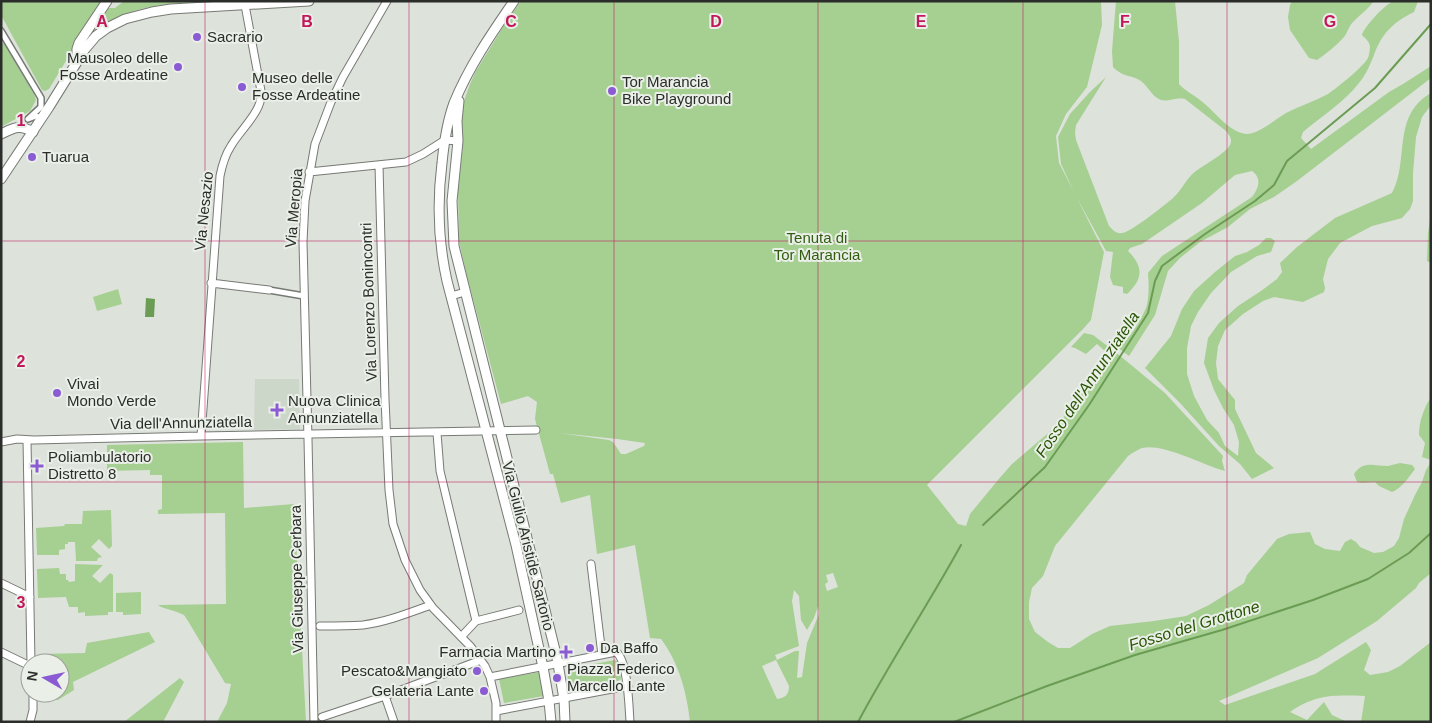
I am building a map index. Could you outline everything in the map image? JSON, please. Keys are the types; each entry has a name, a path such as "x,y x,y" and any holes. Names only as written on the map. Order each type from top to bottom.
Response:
{"street":[{"path":"77,62 79,45 107,1"},
{"path":"1,179 88,45 100,32 111,25 152,12 171,9 309,1"},
{"name":"Via Meropia","path":"308,435 303,218 310,172 318,136 331,102 387,1"},
{"name":"Via Giulio Aristide Sartorio","path":"514,1 477,58 450,115 439,188 438,220 442,262 504,498 543,667"},
{"name":"Via Nesazio","path":"201,436 211,282 221,171 230,146 261,101 245,5"},
{"path":"1,31 41,98 41,107 28,119 36,116 42,118"},
{"name":"Via Giulio Aristide Sartorio","path":"460,93 457,121 458,142 453,187 452,222 454,246 558,664"},
{"path":"1,134 19,127 33,132"},
{"path":"310,172 354,166 400,163 412,160 445,140 458,142"},
{"name":"Via Lorenzo Bonincontri","path":"379,165 389,490 393,524 408,568 430,605 481,660 490,677"},
{"path":"211,282 304,296"},
{"path":"451,296 465,292"},
{"path":"486,431 536,430"},
{"name":"Via dell'Annunziatella","path":"1,442 10,440 486,431"},
{"path":"437,432 440,471 476,620"},
{"name":"Via Giuseppe Cerbara","path":"308,435 314,722"},
{"path":"26,440 31,653"},
{"path":"592,564 602,655"},
{"path":"1,583 30,597"},
{"path":"320,626 372,623 430,605"},
{"path":"461,638 476,620 530,607"},
{"path":"1,652 20,660"},
{"path":"496,722 490,677 616,652 622,657 628,686 630,722"},
{"path":"322,716 385,696 481,660"},
{"path":"558,664 564,699 564,722"},
{"path":"543,667 549,701 550,722"},
{"path":"496,711 628,686"},
{"path":"385,696 394,722"},
{"path":"30,722 33,703"}],"shaded area":[{"path":"146,298 155,299 154,317 145,317"},
{"name":"Nuova Clinica Annunziatella","path":"255,379 299,379 300,429 254,430"}],"green space":[{"path":"1,1 102,1 49,89 45,91 42,90 1,15"},
{"path":"124,1 216,1 166,5 136,10 106,23 91,33 106,8 115,8"},
{"name":"Tenuta di Tor Marancia","path":"521,1 1101,1 1102,25 1087,87 1066,114 1056,136 1059,163 1074,192 1061,164 1058,137 1070,114 1106,77 1076,125 1075,133 1109,226 1120,233 1126,232 1148,218 1169,201 1193,174 1224,152 1231,141 1226,131 1185,99 1161,100 1141,81 1120,73 1113,67 1112,51 1116,1 1175,1 1179,42 1179,84 1206,104 1227,125 1239,132 1250,134 1286,113 1323,97 1356,72 1368,58 1370,51 1370,45 1362,35 1376,16 1394,1 1418,1 1414,12 1395,24 1386,33 1359,83 1340,103 1303,132 1301,138 1311,149 1389,92 1431,66 1431,78 1297,181 1274,197 1250,209 1228,227 1200,242 1180,258 1168,271 1155,315 1129,356 1113,344 1122,344 1127,339 1143,314 1148,297 1148,273 1162,256 1252,197 1258,187 1258,180 1252,171 1235,175 1202,203 1142,244 1130,248 1128,251 1137,262 1140,273 1136,283 1127,294 1123,293 1123,287 1113,285 1110,277 1113,252 1106,251 1076,196 1104,252 1091,320 927,485 958,524 966,526 970,514 998,480 1012,464 1063,419 1069,407 1098,377 1112,357 1097,344 1086,354 1071,347 1084,333 1093,335 1165,393 1223,456 1222,461 1225,471 1172,451 1151,447 1136,451 1128,456 1055,546 1043,576 1032,588 1029,602 1029,619 1035,632 1048,642 1058,648 1070,648 1092,634 1110,626 1186,616 1209,605 1244,583 1247,575 1277,539 1289,534 1310,532 1315,544 1325,549 1340,551 1345,542 1351,539 1360,547 1374,553 1383,552 1394,546 1399,538 1404,519 1431,462 1431,573 1377,621 1318,658 1219,701 1225,705 1315,674 1366,642 1371,650 1364,670 1370,675 1388,672 1400,666 1431,642 1431,722 1361,722 1365,696 1344,696 1317,699 1299,706 1290,712 1307,720 1324,702 1332,715 1347,722 690,722 687,700 673,658 661,639 650,638 635,545 597,554 590,495 561,503 553,474 550,474 535,419 537,402 528,396 501,404 467,276 459,241 458,191 463,145 462,120 464,101 476,71","holes":["559,433 645,443 644,446 626,454 621,454 613,442","833,573 838,587 827,591 825,584 828,582 826,575","794,590 799,596 801,620 807,630 818,606 819,614 807,643 802,677 797,678 799,651 795,651 777,660 775,655 799,646 792,601","776,660 789,686 788,692 784,697 777,699 762,666"]},
{"path":"1292,1 1374,1 1352,23 1341,40 1317,60 1309,58 1290,30 1288,17"},
{"path":"4,43 36,100 30,111 1,127 1,44"},
{"path":"1431,93 1431,105 1422,117 1416,137 1413,201 1410,209 1402,218 1372,226 1340,243 1328,259 1323,279 1324,292 1303,302 1274,297 1263,301 1243,314 1225,330 1218,346 1216,363 1218,379 1235,400 1235,409 1256,453 1274,468 1252,479 1240,464 1219,446 1145,368 1171,336 1182,309 1194,291 1235,256 1247,252 1266,238 1271,238 1275,241 1271,252 1257,256 1231,272 1211,293 1191,326 1187,348 1187,374 1194,396 1207,420 1219,433 1225,446 1238,456 1239,442 1234,425 1214,390 1204,363 1208,338 1219,323 1238,306 1277,279 1282,272 1280,263 1297,247 1335,218 1392,193 1400,167 1406,126 1411,114 1419,103"},
{"path":"1431,213 1431,263 1427,261"},
{"path":"118,289 122,304 97,311 93,297"},
{"path":"1431,397 1431,460 1422,457 1425,443 1419,435 1422,415"},
{"path":"243,442 244,508 294,504 306,722 217,722 227,703 231,684 225,683 184,615 158,605 226,604 225,513 158,514 158,510 162,509 162,475 150,475 150,470 107,471 107,445"},
{"path":"1400,463 1412,465 1415,469 1402,485 1392,492 1375,482 1357,482 1354,474 1365,465 1388,466"},
{"path":"111,510 112,546 109,549 99,539 91,547 102,557 98,558 97,561 76,561 75,542 65,544 65,549 59,550 59,555 37,555 36,528 82,524 83,511"},
{"path":"75,564 103,565 92,576 100,583 110,573 113,575 113,612 108,612 108,615 85,616 85,612 78,613 78,607 69,607 66,597 38,598 37,569 59,568 60,574 66,574 66,580 69,582 75,581"},
{"path":"141,592 141,614 123,615 123,612 116,612 116,593"},
{"path":"149,632 155,642 73,682 74,690 70,692 70,653 85,653 87,643"},
{"path":"615,660 618,662 621,679 618,681 569,688 568,669"},
{"path":"540,672 544,696 504,703 499,679"},
{"path":"180,678 184,682 163,722 124,722"}],"waterway":[{"name":"Fosso dell'Annunziatella","path":"983,525 1045,467 1089,405 1148,313 1155,281 1162,266 1205,234 1255,201 1274,185 1287,161 1375,88 1431,24"},
{"name":"Fosso del Grottone","path":"954,722 1135,655 1222,630 1313,600 1368,579 1409,553 1431,533"},
{"name":"Fosso dell'Annunziatella","path":"858,722 961,545"}],"place":[{"name":"Sacrario","path":"197,37"},
{"name":"Mausoleo delle Fosse Ardeatine","path":"178,67"},
{"name":"Museo delle Fosse Ardeatine","path":"242,87"},
{"name":"Tor Marancia Bike Playground","path":"612,91"},
{"name":"Tuarua","path":"32,157"},
{"name":"Vivai Mondo Verde","path":"57,393"},
{"name":"Nuova Clinica Annunziatella","path":"277,410"},
{"name":"Poliambulatorio Distretto 8","path":"37,466"},
{"name":"Da Baffo","path":"590,648"},
{"name":"Farmacia Martino","path":"566,652"},
{"name":"Pescato&Mangiato","path":"477,671"},
{"name":"Piazza Federico Marcello Lante","path":"557,678"},
{"name":"Gelateria Lante","path":"484,691"}]}
